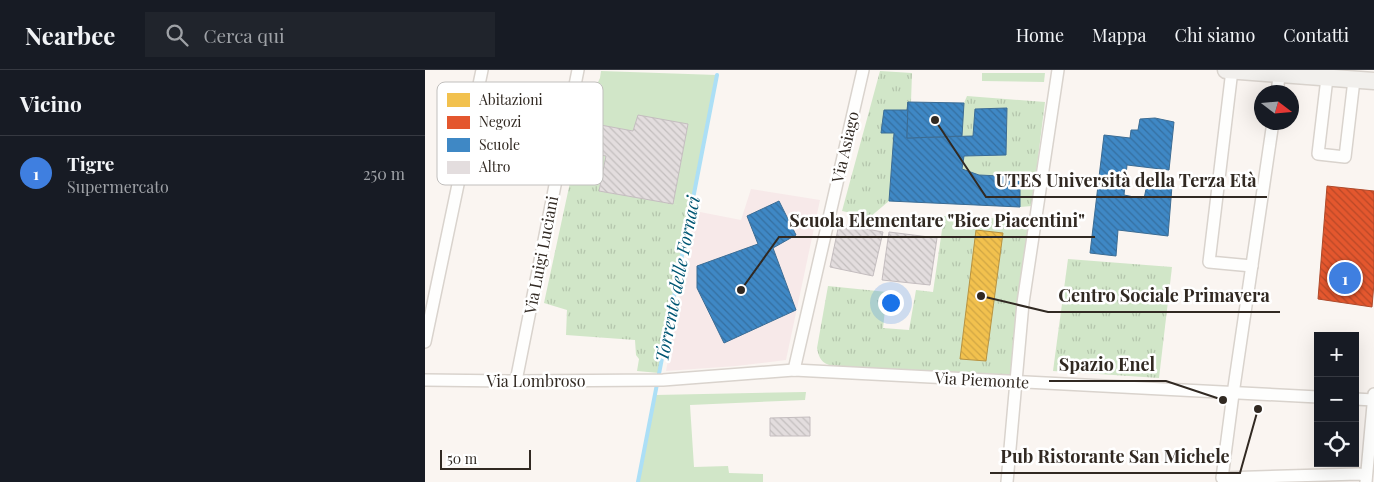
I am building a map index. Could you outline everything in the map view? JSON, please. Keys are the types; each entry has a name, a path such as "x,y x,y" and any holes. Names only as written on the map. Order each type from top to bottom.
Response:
{"street":[{"name":"Via Asiago","path":"794,370 863,70"},
{"path":"1007,482 1023,303 1058,70"},
{"path":"1226,70 1280,72 1374,81"},
{"path":"1232,70 1209,262 1252,266"},
{"path":"1278,85 1280,72"},
{"path":"1327,78 1318,154 1345,157 1354,80"},
{"path":"1272,130 1222,478 1358,474 1366,478 1374,394"},
{"path":"425,342 458,185"},
{"name":"Via Luigi Luciani","path":"516,381 555,185"},
{"name":"Via Piemonte","path":"647,380 794,370 1314,398"},
{"name":"Via Lombroso","path":"425,380 647,380"},
{"path":"1359,399 1374,400"}],"shaded area":[{"path":"751,189 820,200 786,360 666,371 695,211 741,220"}],"green space":[{"path":"601,71 717,75 684,243 686,207 673,204 688,124 633,131 603,125 603,82 598,82"},
{"path":"880,71 912,73 911,102 908,102 907,110 884,110 882,132 894,133 889,201 870,217 842,211"},
{"path":"982,73 1045,73 1044,82 982,81"},
{"path":"967,96 1045,102 1032,206 1020,207 1020,177 979,175 962,169 964,156 1006,155 1007,108 975,109 973,136 962,136 964,103"},
{"path":"603,155 606,156 603,171"},
{"path":"569,185 600,185 599,191 686,206 684,243 659,373 637,371 639,359 636,355 635,340 566,335 567,310 544,303"},
{"path":"944,216 1035,220 1011,376 832,366 823,362 817,348 828,286 887,292 883,328 909,330 916,290 933,292"},
{"path":"1068,259 1172,267 1159,378 1053,371"},
{"path":"806,392 805,400 690,405 694,467 728,466 729,473 763,474 763,482 638,482 655,395"}],"building: Abitazioni":[{"path":"976,230 1003,233 986,361 960,359"}],"building: Negozi":[{"path":"1327,186 1374,191 1374,283 1372,307 1318,299"}],"building: Scuole":[{"path":"908,102 907,138 973,136 975,109 1007,108 1006,155 964,156 962,169 979,175 1020,177 1020,207 889,201 894,133 881,133 884,110 907,110"},
{"path":"908,102 964,103 962,136 907,138"},
{"path":"1155,118 1174,122 1169,170 1127,165 1124,195 1144,199 1147,184 1172,186 1168,236 1118,230 1116,256 1090,253 1104,135 1130,138 1131,130 1138,130 1140,119"},
{"path":"779,201 796,235 773,248 796,310 724,343 697,288 697,266 758,244 747,216"}],"building: Altro":[{"path":"638,115 688,124 673,204 599,191 600,185 603,185 606,156 603,155 603,125 633,131"},
{"path":"839,224 883,232 873,276 830,267"},
{"path":"889,232 937,238 930,285 882,280"},
{"path":"810,417 810,436 770,436 770,418"}],"waterway":[{"name":"Torrente delle Fornaci","path":"638,482 717,75"}],"place":[{"name":"UTES Università della Terza Età","path":"935,120"},
{"name":"Tigre","path":"1345,278"},
{"name":"Scuola Elementare \"Bice Piacentini\"","path":"741,290"},
{"name":"Centro Sociale Primavera","path":"981,296"},
{"name":"Spazio Enel","path":"1223,400"},
{"name":"Pub Ristorante San Michele","path":"1258,409"}]}
